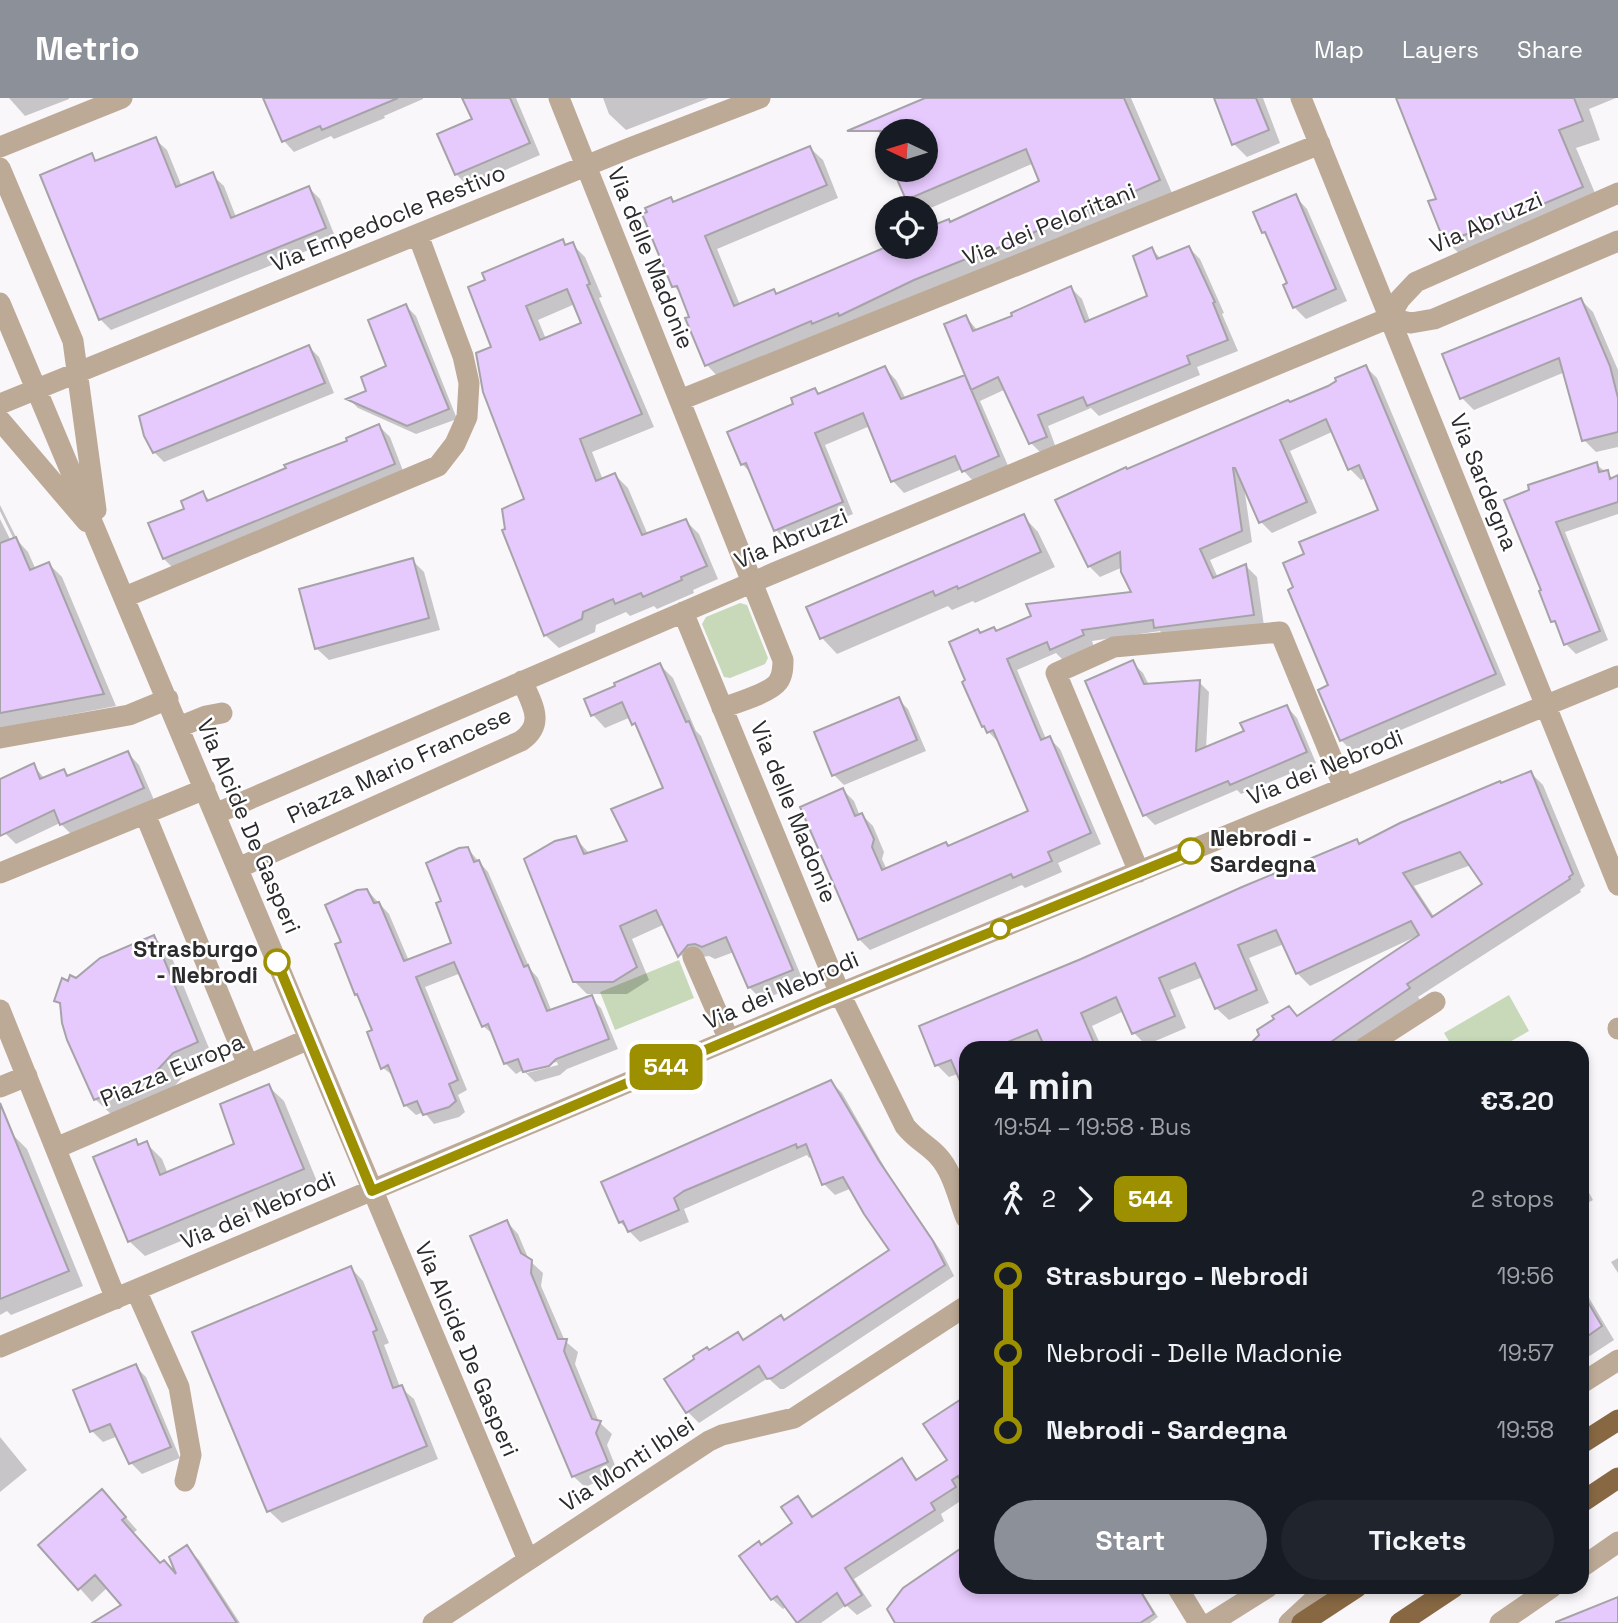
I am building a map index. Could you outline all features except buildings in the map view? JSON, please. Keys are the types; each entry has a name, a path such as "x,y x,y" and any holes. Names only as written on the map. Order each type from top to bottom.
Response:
{"main road":[{"path":"1589,1438 1618,1419"},
{"path":"1589,1497 1618,1478"},
{"path":"1302,1623 1346,1594"},
{"path":"1400,1623 1444,1594"}],"street":[{"path":"0,147 122,98"},
{"name":"Via delle Madonie","path":"559,98 783,660 783,672 771,688 722,708 840,994 905,1126 915,1139 936,1153 945,1164 959,1200"},
{"name":"Via Empedocle Restivo","path":"0,404 760,98"},
{"name":"Via Sardegna","path":"1301,98 1618,885"},
{"name":"Via dei Peloritani","path":"680,400 1320,144"},
{"name":"Via Alcide De Gasperi","path":"0,168 73,341 100,539"},
{"name":"Via Abruzzi","path":"1390,318 1399,299 1416,282 1618,193"},
{"path":"125,597 438,466 455,444 467,417 469,383 463,356 418,235"},
{"name":"Via Abruzzi","path":"215,814 683,612 1390,318 1411,323 1434,319 1618,241"},
{"name":"Via Alcide De Gasperi","path":"0,303 528,1560"},
{"name":"Via Alcide De Gasperi","path":"0,420 100,539"},
{"path":"683,612 722,708"},
{"path":"1139,872 1056,673 1114,647 1280,632 1344,788"},
{"name":"Via dei Nebrodi","path":"0,1347 729,1040 1618,676"},
{"name":"Piazza Mario Francese","path":"238,868 521,741 532,733 536,724 534,710 522,681"},
{"path":"0,738 129,715 168,699"},
{"path":"179,727 206,716 222,713"},
{"path":"0,873 205,789"},
{"path":"145,814 248,1065"},
{"path":"693,957 729,1040"},
{"path":"1375,1041 1435,1002"},
{"path":"0,1010 116,1298"},
{"name":"Piazza Europa","path":"56,1148 309,1039"},
{"path":"0,1087 27,1076"},
{"path":"136,1290 178,1387 191,1455 185,1481"},
{"name":"Via Monti Iblei","path":"433,1623 709,1441 722,1435 794,1418 959,1311"},
{"path":"1589,1379 1618,1360"},
{"path":"1589,1562 1618,1542"},
{"path":"1181,1594 1199,1623"},
{"path":"1212,1623 1257,1594"},
{"path":"1289,1623 1320,1594"},
{"path":"1500,1623 1542,1594"}],"green space":[{"path":"740,603 747,605 768,658 765,664 730,678 724,677 702,624 706,617"},
{"path":"679,960 694,998 615,1030 600,992"},
{"path":"1509,995 1529,1031 1511,1041 1449,1041 1444,1033"}],"bus line":[{"name":"544","path":"277,962 372,1191 819,1002 1191,851"}],"place":[{"name":"Nebrodi - Sardegna","path":"1191,851"},
{"name":"Strasburgo - Nebrodi","path":"277,962"}]}
